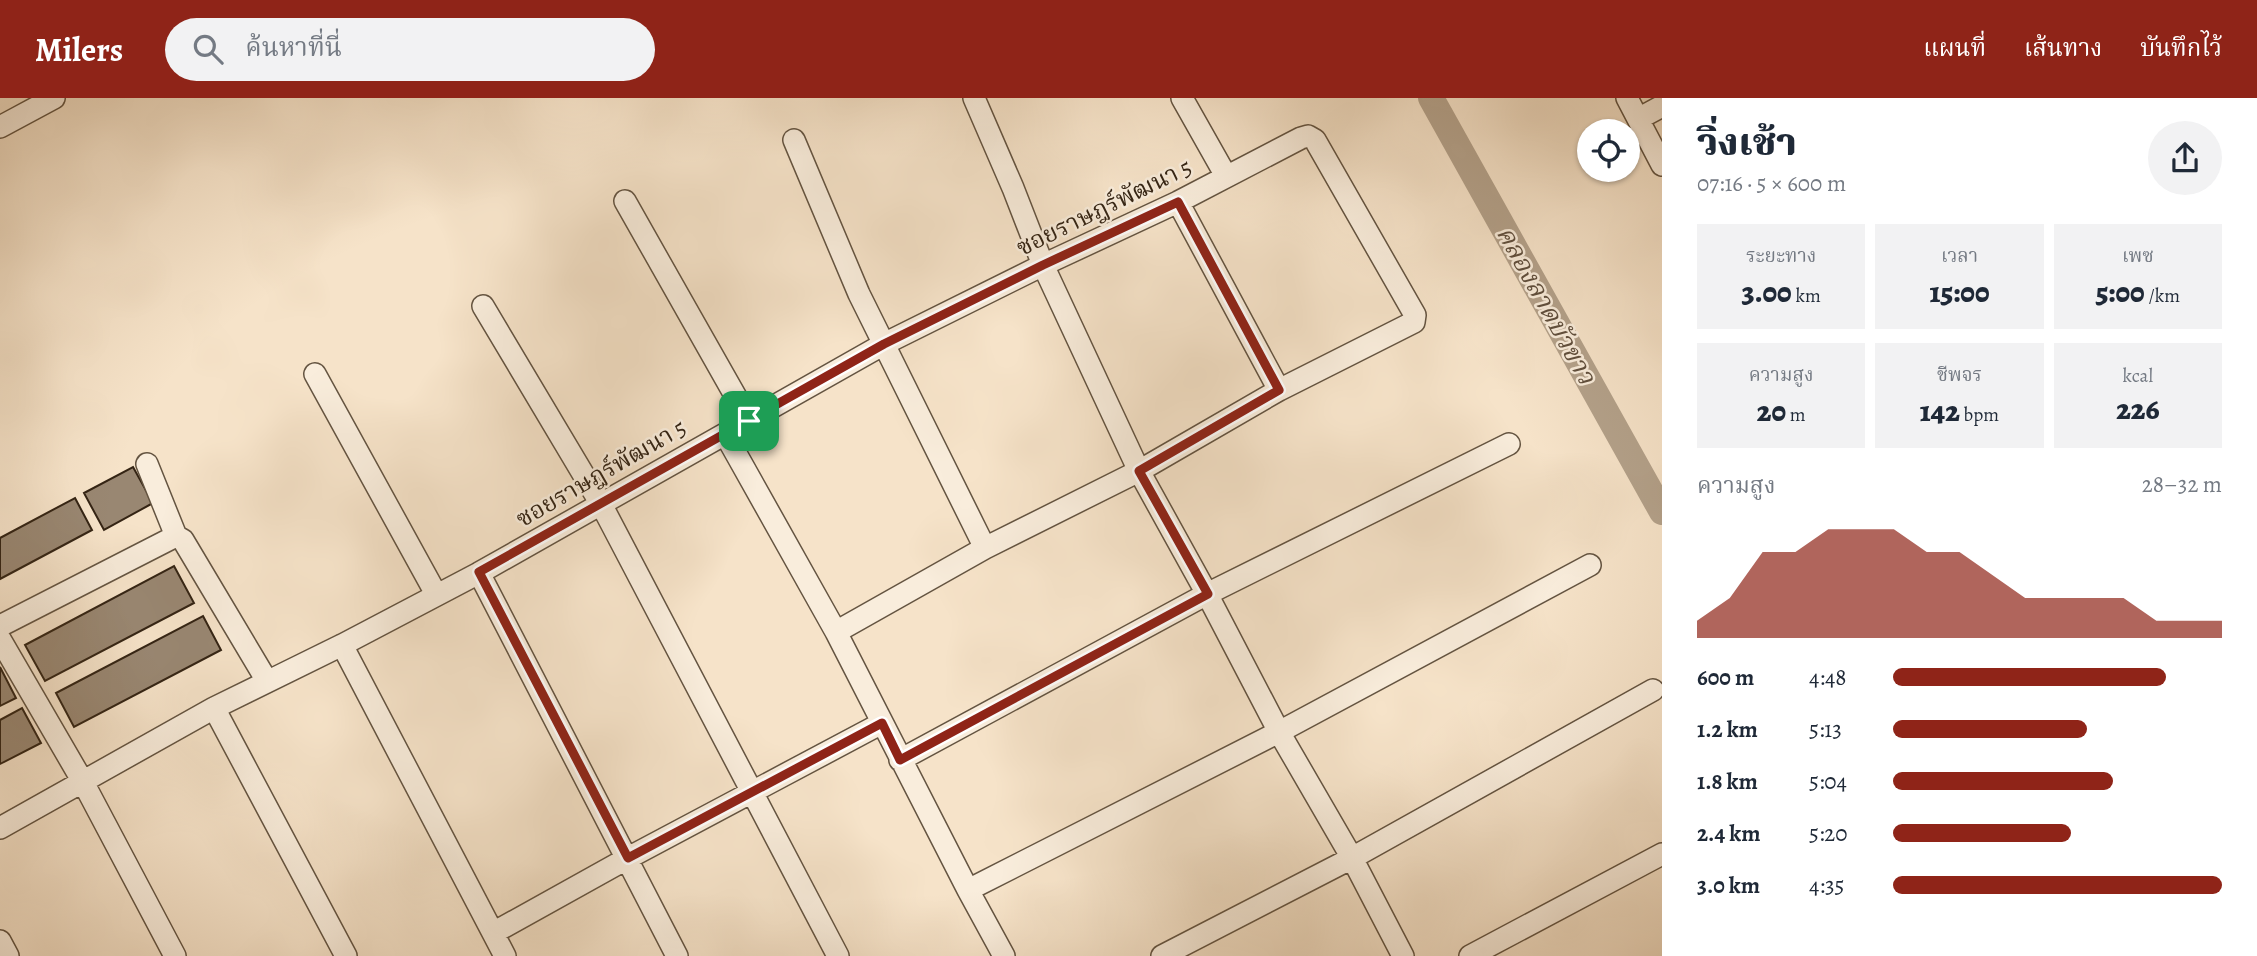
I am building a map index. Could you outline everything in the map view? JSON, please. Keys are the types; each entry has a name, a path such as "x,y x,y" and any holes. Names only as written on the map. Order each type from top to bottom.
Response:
{"street":[{"path":"0,127 54,98"},
{"path":"974,98 1043,265 1139,471 1403,956"},
{"path":"1182,98 1226,176"},
{"path":"1627,98 1638,119 1662,106"},
{"path":"1640,123 1662,165"},
{"name":"ซอยราษฎร์พัฒนา 5","path":"0,828 214,709 479,572 884,344 1308,136 1315,140 1416,318 1414,322 1279,390"},
{"path":"794,140 859,294 985,548"},
{"path":"625,201 749,421"},
{"path":"835,632 985,548 1139,471 1279,390 1178,202"},
{"path":"483,306 601,504 838,956"},
{"path":"316,374 436,594"},
{"path":"725,434 835,632 1004,956"},
{"path":"900,760 1208,594 1509,444"},
{"path":"148,464 176,536 183,540 267,681"},
{"path":"0,625 176,536"},
{"path":"968,890 1279,732 1590,565"},
{"path":"479,572 677,956"},
{"path":"0,639 83,782 175,956"},
{"path":"342,645 499,949 628,858 882,723"},
{"path":"1161,956 1352,858 1653,690"},
{"path":"214,709 346,956"},
{"path":"1470,956 1662,854"},
{"path":"0,941 8,956"}],"building":[{"path":"133,467 153,503 104,530 84,493"},
{"path":"75,498 92,530 0,579 0,538"},
{"path":"174,566 194,603 45,681 25,645"},
{"path":"203,616 221,650 74,727 56,693"},
{"path":"0,667 16,698 0,706"},
{"path":"22,708 41,743 0,764 0,720"}],"waterway":[{"name":"คลองลาดบัวขาว","path":"1431,98 1662,512"}],"route":[{"path":"1178,202 1279,390 1139,471 1208,594 900,760 882,723 628,858 479,572 749,421 884,344 1178,202"}]}
